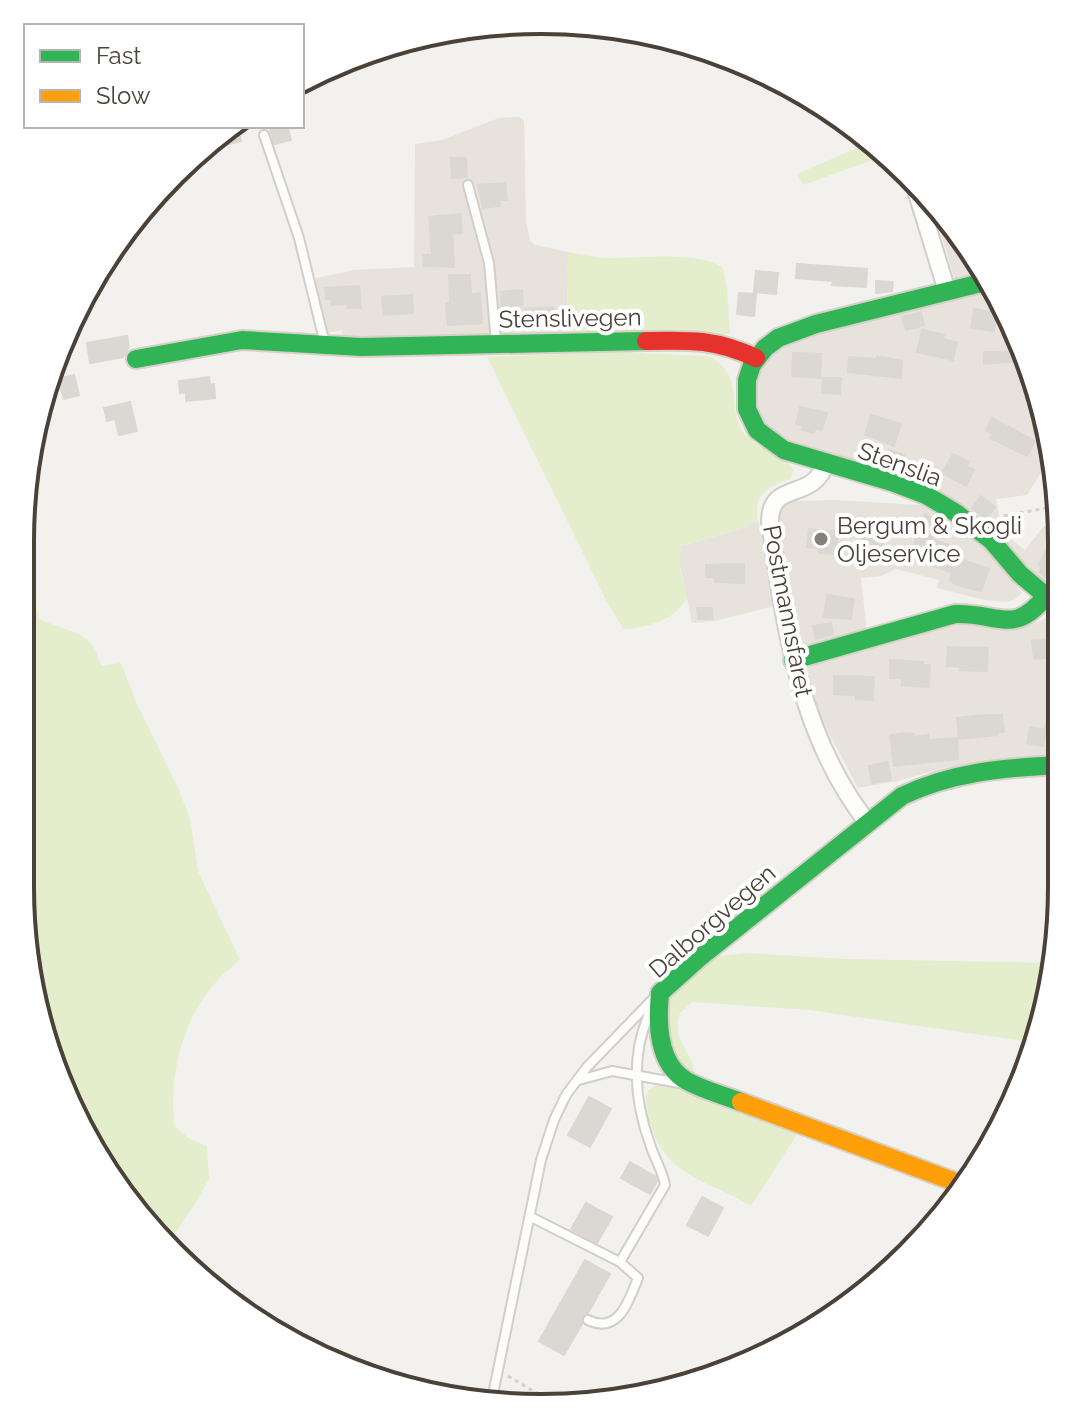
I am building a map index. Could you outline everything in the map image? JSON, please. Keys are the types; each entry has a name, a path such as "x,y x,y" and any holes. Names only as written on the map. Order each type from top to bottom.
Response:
{"street":[{"path":"921,206 947,291"},
{"path":"756,358 771,343 794,331 978,284"},
{"name":"Stenslivegen","path":"136,359 242,340 379,347 690,340 729,345 756,358"},
{"name":"Stenslia","path":"756,358 747,380 747,409 757,430 769,441 784,450 926,495 967,520 991,540 1020,574 1048,597"},
{"name":"Postmannsfaret","path":"826,463 816,482 781,496 770,509 771,528 793,660 804,698 822,746 867,822"},
{"name":"Stenslia","path":"793,660 955,614 979,613 1020,621 1048,601"},
{"name":"Dalborgvegen","path":"954,1181 685,1080 672,1067 661,1048 658,1025 660,993 699,958 902,796 933,781 963,773 1048,766"}],"lane":[{"path":"264,135 299,238 326,345"},
{"path":"468,185 489,263 496,343"},
{"path":"620,1262 665,1185 641,1115 636,1075 643,1030 660,993"},
{"path":"494,1392 548,1135 576,1081 606,1046 660,993"},
{"path":"576,1081 603,1072 696,1085"},
{"path":"531,1217 620,1262 638,1278 620,1316 608,1323 588,1320"}],"path":[{"path":"991,540 1001,517 1047,508"},
{"path":"499,1369 538,1394"}],"shaded area":[{"path":"519,117 524,121 526,221 530,240 535,245 568,252 567,334 343,342 342,330 326,333 311,279 354,270 414,267 415,144 442,140 499,118"},
{"path":"939,228 980,288 1009,347 1031,410 1043,471 1027,495 996,499 999,516 986,529 856,465 772,434 752,404 757,367 771,352 806,333 958,291"},
{"path":"796,501 920,505 964,529 989,552 1022,593 1014,600 1005,602 984,600 937,588 939,580 896,569 881,576 861,578 867,632 804,651 796,647 777,524 778,513 785,505"},
{"path":"758,521 779,605 715,621 692,623 680,565 682,546"},
{"path":"1048,525 1048,591 997,539 1003,536 1011,539 1025,550"},
{"path":"1048,617 1048,758 929,772 858,788 820,716 806,669 816,661 966,623 1030,625"}],"green space":[{"path":"858,146 874,159 803,185 797,174"},
{"path":"568,252 605,258 683,257 712,262 723,268 730,333 719,336 567,334"},
{"path":"613,352 708,356 720,363 731,381 736,412 744,433 756,444 783,458 794,470 790,479 768,489 760,498 758,521 682,546 680,565 687,598 682,606 651,625 623,629 487,357"},
{"path":"34,595 39,618 84,637 95,649 102,666 121,663 137,704 179,790 190,818 198,871 240,960 222,975 195,1013 186,1031 176,1069 175,1127 190,1139 207,1146 209,1179 173,1236 139,1196 119,1169 86,1111 51,1018 35,920"},
{"path":"745,953 847,959 1042,963 1024,1041 809,1010 693,1002 680,1013 678,1033 692,1063 693,1077 670,1051 665,1010 684,982 719,956"},
{"path":"656,1085 710,1098 798,1133 751,1206 692,1176 668,1158 647,1113 648,1090"}],"building":[{"path":"270,128 288,128 291,140 274,144"},
{"path":"239,134 241,141 225,145"},
{"path":"451,158 466,158 467,177 452,178"},
{"path":"505,183 507,200 499,200 500,206 483,208 478,185"},
{"path":"460,214 462,233 452,234 454,267 424,266 423,255 432,255 429,217"},
{"path":"797,264 867,269 866,287 796,278"},
{"path":"756,271 778,273 776,294 754,292"},
{"path":"449,275 470,275 471,294 480,293 482,323 448,325 446,303 450,303"},
{"path":"876,281 893,282 892,291 876,293"},
{"path":"359,286 361,308 348,308 347,304 332,305 331,299 326,299 325,288"},
{"path":"522,290 523,305 502,307 501,292"},
{"path":"739,293 756,294 754,316 737,314"},
{"path":"412,295 413,313 384,315 382,297"},
{"path":"554,307 556,324 526,326 525,309"},
{"path":"974,309 994,313 994,331 971,328"},
{"path":"921,312 924,325 906,330 902,317"},
{"path":"922,330 944,335 943,339 957,342 953,360 917,352"},
{"path":"127,336 129,347 123,357 90,363 87,343"},
{"path":"984,352 1011,352 1015,362 984,364"},
{"path":"793,353 821,354 820,378 792,376"},
{"path":"877,356 902,361 901,378 848,372 849,357 877,359"},
{"path":"74,375 79,395 64,399 61,378"},
{"path":"209,377 210,385 214,384 215,398 186,401 186,392 180,393 179,381"},
{"path":"823,378 841,378 840,394 822,393"},
{"path":"130,402 137,431 119,435 115,419 107,421 104,408"},
{"path":"800,407 827,413 822,430 815,428 814,433 802,430 803,426 796,424"},
{"path":"871,415 901,424 894,446 865,435"},
{"path":"992,418 1035,441 1027,456 990,438 993,434 986,430"},
{"path":"889,450 904,455 899,470 885,465"},
{"path":"953,454 969,462 967,466 974,470 966,486 942,473"},
{"path":"981,496 995,507 986,519 972,508"},
{"path":"925,514 941,523 932,539 949,545 946,554 989,569 981,591 957,585 950,580 952,573 910,557"},
{"path":"866,518 885,519 881,558 862,556"},
{"path":"809,529 838,532 836,554 819,553 819,548 807,547"},
{"path":"1048,547 1048,579 1039,572 1042,567 1039,564"},
{"path":"744,564 744,583 715,582 715,577 706,577 706,565"},
{"path":"827,595 854,599 851,619 824,617"},
{"path":"697,608 712,608 712,619 698,619"},
{"path":"831,623 833,634 816,639 813,626"},
{"path":"1048,640 1048,658 1034,659 1032,641"},
{"path":"948,647 988,648 987,671 947,666"},
{"path":"890,660 930,665 929,687 902,685 902,678 890,678"},
{"path":"834,676 874,677 873,700 834,694"},
{"path":"1002,715 1004,732 959,739 957,718"},
{"path":"1030,727 1046,730 1043,746 1027,743"},
{"path":"914,734 914,737 928,735 928,740 957,738 958,759 894,766 890,735"},
{"path":"888,762 891,780 872,783 869,766"},
{"path":"589,1097 611,1109 590,1147 568,1135"},
{"path":"630,1162 656,1177 650,1194 621,1178"},
{"path":"702,1197 723,1208 708,1236 687,1225"},
{"path":"586,1203 612,1217 597,1243 571,1229"},
{"path":"585,1260 610,1274 588,1313 582,1317 582,1324 564,1355 539,1341"}],"traffic: fast":[{"path":"793,660 955,614 1014,619 1024,616 1046,596 1020,574 991,540 956,513 926,495 892,482 784,450 757,430 747,409 747,380 752,365 765,348 778,338 816,324 978,284"},
{"path":"136,359 242,340 361,347 646,341"},
{"path":"741,1102 706,1090 677,1074 664,1054 661,1042 660,993 699,958 902,796 959,776 1048,766"}],"traffic: slow":[{"path":"741,1102 954,1181"}],"traffic: jam":[{"path":"646,341 702,342 728,347 756,358"}],"place":[{"name":"Bergum & Skogli Oljeservice","path":"821,539"}]}
